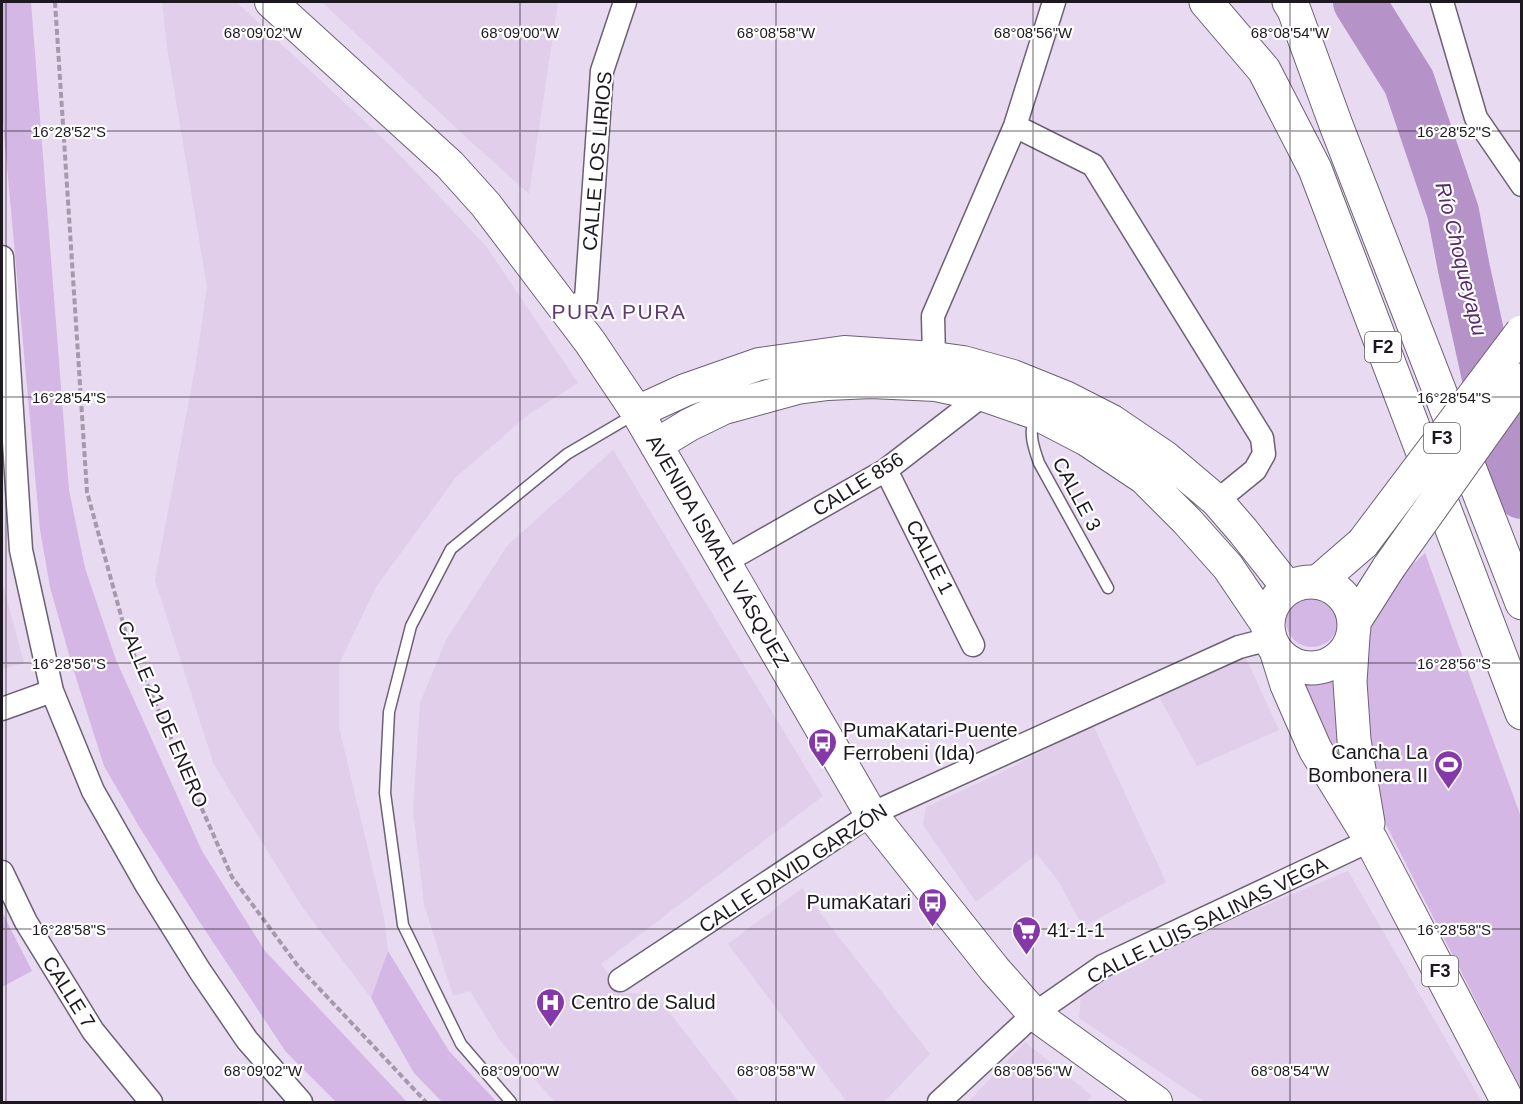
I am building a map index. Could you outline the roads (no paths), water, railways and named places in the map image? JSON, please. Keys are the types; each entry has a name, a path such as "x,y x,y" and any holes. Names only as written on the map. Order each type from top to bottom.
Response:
{"highway":[{"name":"F2","path":"1206,2 1264,69 1315,169 1521,713"},
{"name":"F2","path":"1289,2 1521,603"},
{"name":"F3","path":"1508,1102 1371,840 1315,749 1287,685 1272,638 1269,613 1281,594 1303,585 1363,543 1521,332"},
{"name":"F3","path":"1272,638 1288,661 1299,666 1311,668 1323,666 1343,654 1350,644 1353,629 1389,567 1521,380"},
{"name":"F3","path":"1303,585 1332,587 1343,596 1351,608 1353,629 1350,682 1354,740 1371,840"}],"street":[{"name":"AVENIDA ISMAEL VÁSQUEZ","path":"271,2 450,165 486,204 590,342 637,412 871,814 995,970 1034,1014 1156,1102"},
{"name":"CALLE LOS LIRIOS","path":"567,312 586,299 602,71 625,2"},
{"path":"934,358 933,316 1015,126 1054,2"},
{"path":"1442,2 1476,118 1521,185"},
{"path":"1015,126 1093,165 1262,438 1264,454 1255,470 1217,501"},
{"path":"2,257 21,550 52,692 93,790 147,886 200,971 247,1040 301,1102"},
{"path":"637,412 685,390 759,364 844,352 963,362 1013,376 1065,396 1112,421 1165,457 1217,501 1243,531 1303,585"},
{"path":"656,445 724,408 797,388 871,382 936,385 983,395 1035,413 1088,440 1144,478 1228,567 1272,638"},
{"name":"CALLE 856","path":"725,562 886,470 983,395"},
{"name":"CALLE 1","path":"886,470 973,645"},
{"name":"CALLE DAVID GARZÓN","path":"620,980 871,814 1239,647 1272,638"},
{"path":"2,709 52,692"},
{"name":"CALLE LUIS SALINAS VEGA","path":"939,1102 1034,1014 1103,966 1371,840"},
{"name":"CALLE 7","path":"2,872 26,922 93,1031 150,1102"}],"lane":[{"path":"511,1102 461,1044 403,925 385,793 390,712 411,626 451,549 567,454 637,412"},
{"name":"CALLE 3","path":"1035,413 1031,434 1032,445 1108,588"}],"waterway":[{"name":"Río Choqueyapu","path":"1359,2 1409,82 1453,212 1503,446 1522,493"}],"place":[{"name":"PumaKatari-Puente Ferrobeni (Ida)","path":"822,768"},
{"name":"Cancha La Bombonera II","path":"1449,790"},
{"name":"PumaKatari","path":"932,928"},
{"name":"41-1-1","path":"1026,956"},
{"name":"Centro de Salud","path":"550,1028"}],"district":[{"name":"PURA PURA","path":"619,312"}]}
